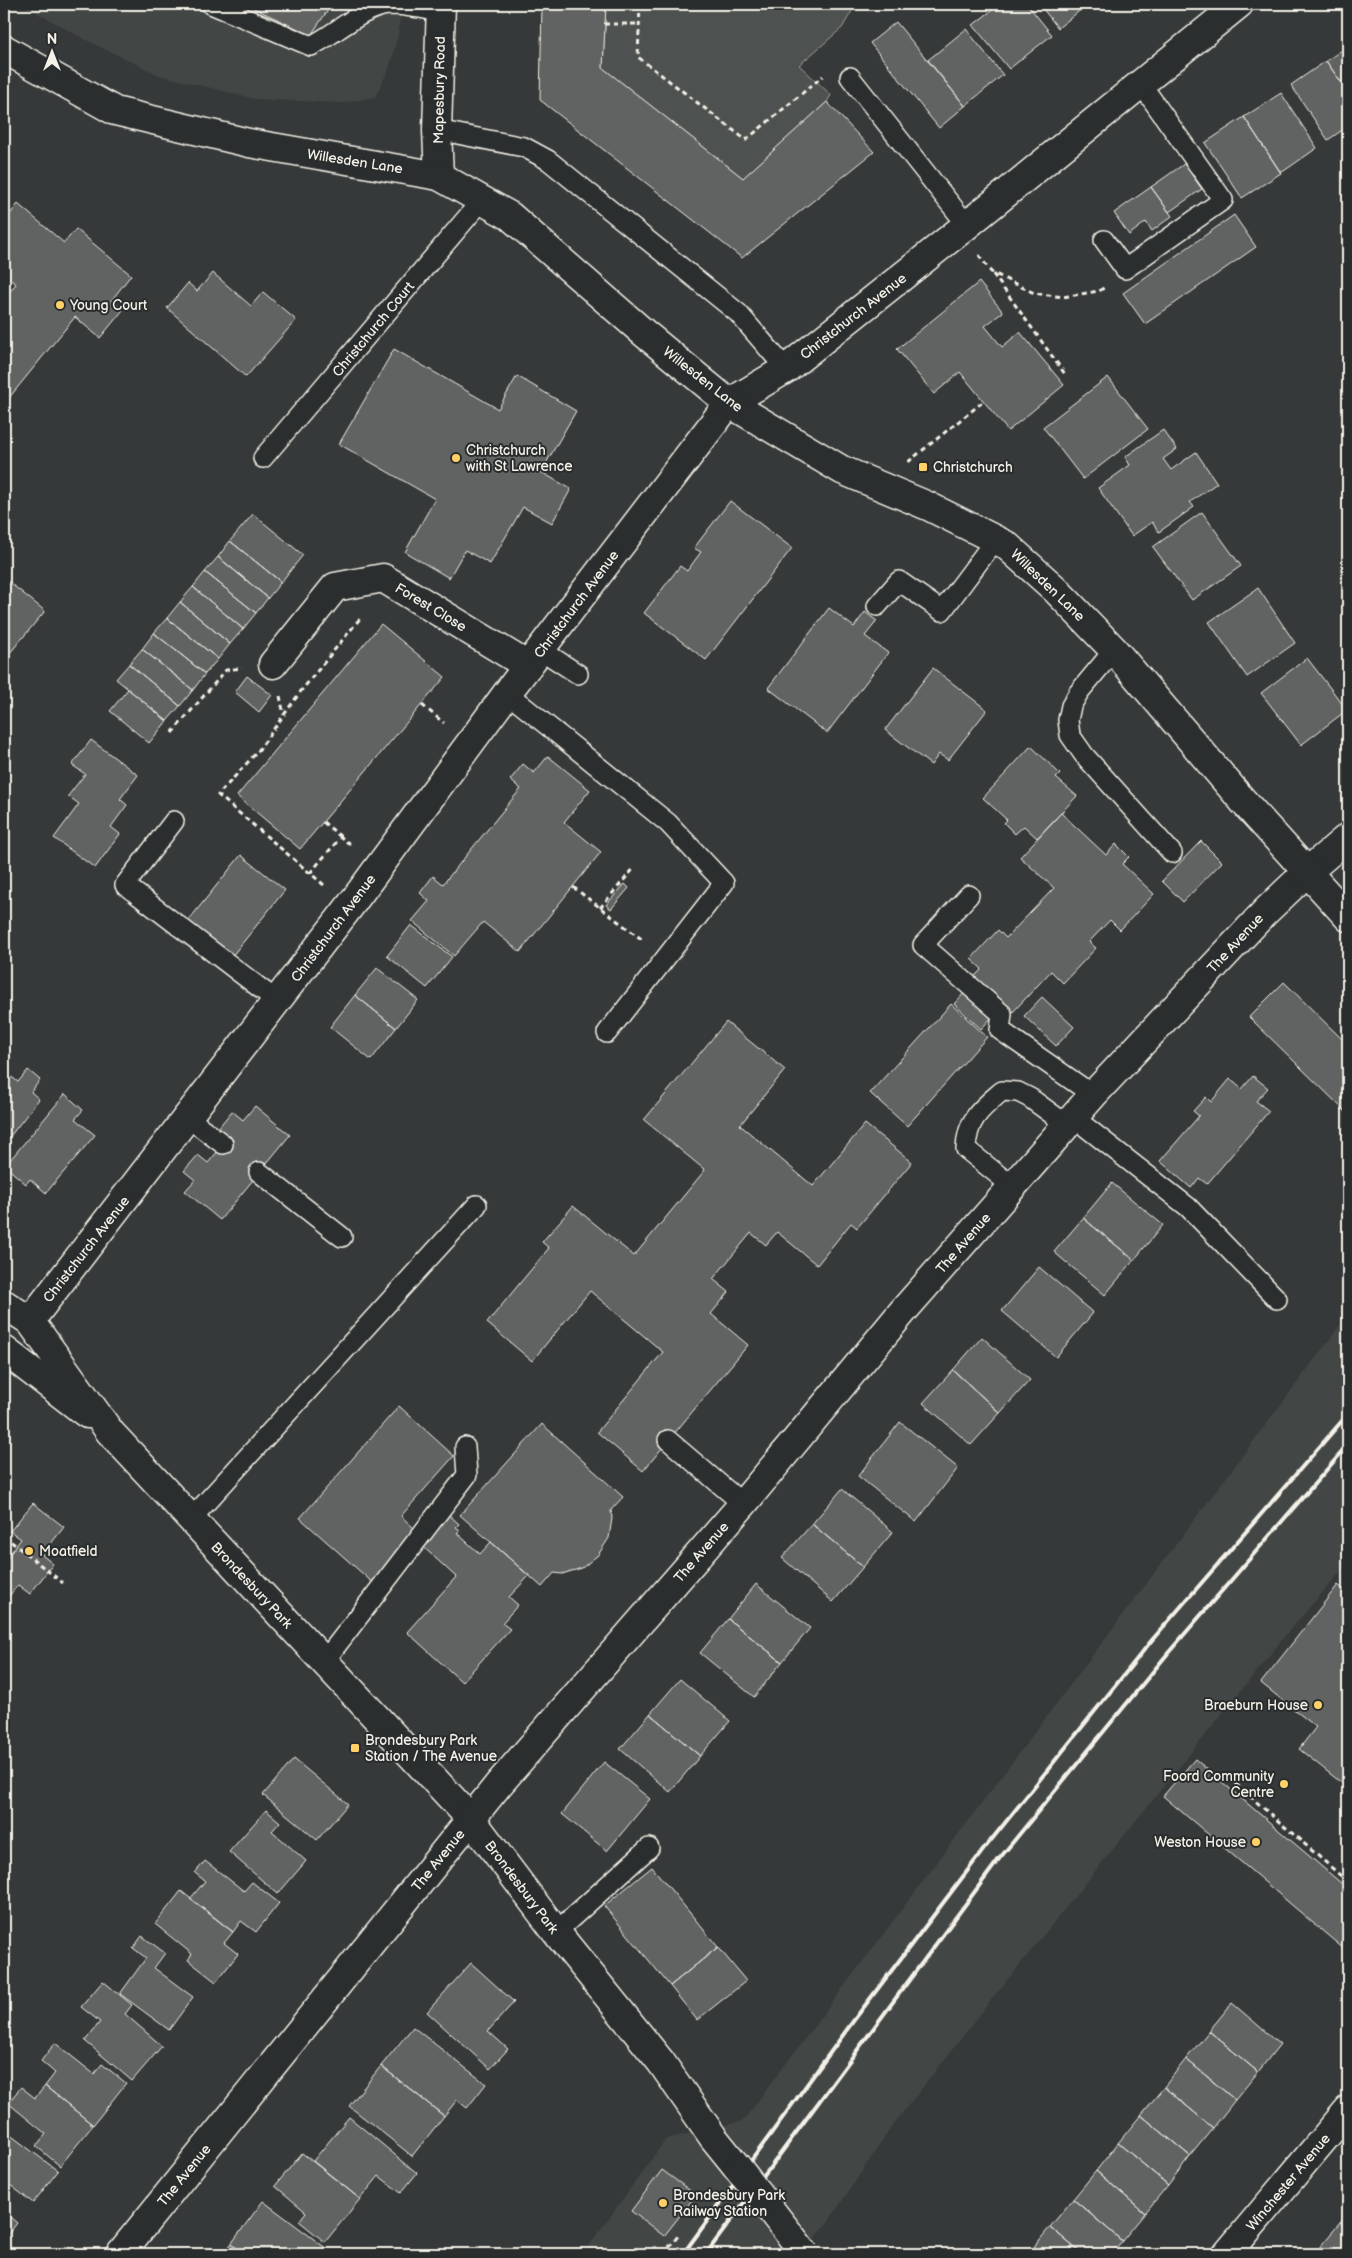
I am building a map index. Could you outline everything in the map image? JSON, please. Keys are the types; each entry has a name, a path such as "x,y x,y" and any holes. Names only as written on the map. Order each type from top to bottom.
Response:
{"street":[{"name":"Christchurch Avenue","path":"30,1321 350,906 507,693 729,403 786,368 964,228 1239,4"},
{"name":"Mapesbury Road","path":"440,176 437,130 441,8"},
{"name":"Willesden Lane","path":"4,49 115,111 249,143 440,176 510,216 644,333 729,403 842,470 928,506 1006,545 1055,589 1114,650 1243,801 1348,917"},
{"name":"Forest Close","path":"273,664 335,587 382,578 535,658"},
{"name":"The Avenue","path":"120,2254 471,1819 743,1504 904,1310 1093,1095 1265,912 1307,872 1348,837"},
{"name":"Brondesbury Park","path":"4,1304 30,1321 110,1432 323,1663 471,1819 556,1932 661,2062 713,2137 805,2254"},
{"name":"Brondesbury Park","path":"4,1350 110,1432"},
{"name":"Winchester Avenue","path":"1227,2254 1348,2110"}],"lane":[{"path":"211,4 311,46 328,38 358,15 389,5 441,8"},
{"path":"850,77 964,228"},
{"path":"1104,240 1125,269 1224,200 1141,84"},
{"path":"437,130 524,147 548,160 738,313 786,368"},
{"name":"Christchurch Court","path":"263,458 482,200"},
{"path":"877,606 899,581 942,611 995,540"},
{"path":"1114,650 1079,692 1071,706 1068,720 1070,734 1084,755 1172,853"},
{"path":"535,658 578,674"},
{"path":"507,693 668,823 724,883 607,1033"},
{"path":"174,821 125,885 277,1001"},
{"path":"969,895 922,945 1002,1014 1000,1030 1093,1095"},
{"path":"1012,1186 966,1149 966,1132 981,1109 1002,1092 1018,1092 1070,1121 1188,1208 1277,1299"},
{"path":"187,1117 223,1144"},
{"path":"259,1172 342,1237"},
{"path":"191,1519 477,1205"},
{"path":"668,1440 743,1504"},
{"path":"323,1663 467,1476 465,1447"},
{"path":"556,1932 649,1848"}],"path":[{"path":"640,4 638,57 746,140 822,76 850,77"},
{"path":"604,24 639,24"},
{"path":"964,228 992,272 1065,374"},
{"path":"992,272 1034,293 1063,297 1099,291 1114,281 1125,269"},
{"path":"878,486 984,401"},
{"path":"350,906 218,795 258,751 364,613 382,578"},
{"path":"172,733 226,670 273,664 284,715"},
{"path":"422,705 445,724"},
{"path":"323,822 350,844"},
{"path":"310,873 341,837"},
{"path":"600,908 636,867"},
{"path":"572,886 666,958"},
{"path":"4,1536 63,1583"},
{"path":"1229,1778 1348,1882"},
{"path":"663,2254 679,2234"}],"shaded area":[{"path":"21,4 400,4 399,31 389,69 375,97 342,103 255,99 159,75 84,39"},
{"path":"606,4 856,4 842,28 799,65 831,95 827,102 743,178 603,68"},
{"path":"1348,1315 1348,1563 1289,1631 992,1999 893,2125 828,2222 802,2254 583,2254 666,2139 743,2121"}],"building":[{"path":"245,4 332,4 311,35"},
{"path":"542,4 606,4 603,68 743,178 827,102 874,152 742,258 540,100"},
{"path":"1000,4 1027,4 1052,35 1009,69 973,25"},
{"path":"1039,4 1088,4 1058,28"},
{"path":"896,22 965,106 939,128 870,43"},
{"path":"966,29 1003,75 965,106 928,60"},
{"path":"1348,46 1348,92 1326,61"},
{"path":"1326,61 1348,92 1348,126 1328,140 1291,85"},
{"path":"1281,93 1317,148 1281,173 1244,117"},
{"path":"1244,117 1281,173 1242,198 1205,143"},
{"path":"1184,164 1202,189 1169,212 1151,187"},
{"path":"1151,187 1172,216 1152,231 1146,222 1129,235 1114,213"},
{"name":"Young Court","path":"18,204 64,243 76,229 131,275 111,301 123,310 100,338 75,317 4,404 4,298 16,284 4,274 7,268 4,265 4,222"},
{"path":"1234,215 1256,247 1145,324 1123,293"},
{"path":"213,273 251,306 263,292 296,320 246,377 167,308 188,283 197,291"},
{"path":"979,282 1003,312 985,326 1002,347 1020,332 1064,385 1008,431 960,372 934,394 897,349"},
{"name":"Christchurch with St Lawrence","path":"394,349 498,409 517,376 576,411 541,472 571,489 552,523 523,507 490,564 465,550 449,578 405,552 435,499 339,444"},
{"path":"1108,377 1148,429 1083,479 1043,427"},
{"path":"1163,430 1177,449 1163,459 1171,470 1196,452 1217,483 1190,502 1194,507 1159,532 1152,522 1132,536 1098,488 1130,465 1125,457"},
{"path":"730,501 792,548 706,660 644,613 680,566 687,571 701,552 694,548"},
{"path":"1202,512 1241,566 1192,600 1153,547"},
{"path":"253,514 303,555 281,582 230,541"},
{"path":"230,541 281,582 268,598 218,557"},
{"path":"218,557 268,598 256,613 205,572"},
{"path":"205,572 256,613 243,629 193,587"},
{"path":"4,578 45,611 4,660"},
{"path":"193,587 243,629 230,644 180,602"},
{"path":"1258,588 1295,643 1247,677 1209,622"},
{"path":"180,602 230,644 218,659 167,618"},
{"path":"829,608 854,627 865,612 877,621 865,636 888,653 827,733 768,688"},
{"path":"167,618 218,659 205,674 154,633"},
{"path":"381,624 445,677 300,849 237,796"},
{"path":"154,633 205,674 193,690 142,649"},
{"path":"142,649 193,690 180,706 129,664"},
{"path":"1307,658 1347,710 1301,745 1261,693"},
{"path":"129,664 180,706 167,721 116,679"},
{"path":"933,668 987,710 948,760 939,754 931,765 885,730"},
{"path":"247,676 272,695 259,712 235,692"},
{"path":"128,689 167,721 149,743 110,711"},
{"path":"91,740 138,775 120,799 127,805 111,827 120,834 95,868 54,838 79,804 68,796 85,774 72,765"},
{"path":"1031,746 1060,774 1056,778 1077,796 1037,838 1024,826 1015,834 1004,823 1007,820 983,798"},
{"path":"548,756 590,790 564,822 601,852 520,952 483,922 454,956 412,921 429,901 420,893 433,876 443,884 521,789 510,780 523,764 534,773"},
{"path":"1061,813 1106,855 1116,844 1129,857 1122,864 1154,894 1120,930 1110,920 1089,942 1096,948 1063,983 1051,971 1012,1013 974,977 982,969 971,959 998,930 1006,938 1054,888 1020,857"},
{"path":"1201,841 1222,862 1183,902 1162,881"},
{"path":"241,855 285,890 232,956 188,921"},
{"path":"625,884 629,888 611,909 606,905"},
{"path":"411,925 452,957 427,988 387,956"},
{"path":"377,968 418,1000 396,1028 355,995"},
{"path":"1284,982 1348,1045 1348,1114 1249,1017"},
{"path":"968,989 994,1015 981,1029 954,1004"},
{"path":"355,995 396,1028 371,1060 330,1027"},
{"path":"1042,997 1074,1027 1056,1046 1024,1016"},
{"path":"951,1004 987,1037 907,1126 870,1093"},
{"path":"726,1022 785,1070 740,1125 813,1186 865,1124 912,1162 857,1228 851,1223 817,1265 777,1232 766,1245 751,1233 713,1279 729,1292 711,1314 748,1345 643,1471 597,1432 663,1352 590,1291 532,1361 487,1323 549,1248 542,1242 573,1206 634,1256 705,1170 644,1120"},
{"path":"28,1070 40,1080 31,1092 39,1099 4,1144 4,1071 18,1082"},
{"path":"1253,1076 1268,1088 1256,1101 1269,1111 1207,1184 1199,1178 1191,1188 1160,1161 1199,1116 1193,1111 1206,1097 1211,1102 1230,1079 1242,1089"},
{"path":"65,1094 83,1110 75,1119 95,1135 46,1193 30,1179 26,1184 5,1166"},
{"path":"255,1106 290,1135 220,1220 185,1191 195,1180 184,1171 198,1155 208,1163 230,1137 218,1128 232,1111 243,1120"},
{"path":"1112,1183 1163,1225 1134,1260 1083,1218"},
{"path":"1083,1218 1134,1260 1105,1295 1054,1252"},
{"path":"1039,1267 1093,1313 1056,1357 1002,1311"},
{"path":"982,1337 1030,1380 1000,1413 953,1370"},
{"path":"953,1370 1000,1413 971,1445 923,1403"},
{"path":"399,1406 454,1456 401,1516 417,1531 372,1582 300,1518"},
{"path":"900,1422 958,1468 916,1522 858,1476"},
{"path":"542,1424 623,1497 611,1510 612,1518 609,1538 598,1555 582,1568 562,1574 554,1573 542,1587 460,1515"},
{"path":"842,1489 893,1532 863,1567 812,1524"},
{"name":"Moatfield","path":"33,1503 64,1527 42,1555 53,1564 30,1594 18,1585 4,1602 4,1562 21,1539 10,1531"},
{"path":"446,1512 459,1524 456,1527 460,1530 457,1533 480,1554 491,1542 529,1576 509,1597 518,1605 502,1623 510,1629 462,1682 407,1632 456,1577 419,1543"},
{"path":"812,1524 863,1567 833,1602 782,1558"},
{"path":"756,1584 810,1628 782,1662 728,1619"},
{"name":"Braeburn House","path":"1338,1585 1348,1593 1348,1788 1299,1749 1316,1727 1261,1683"},
{"path":"728,1619 782,1662 754,1697 700,1653"},
{"path":"680,1679 730,1721 700,1756 650,1714"},
{"path":"650,1714 700,1756 670,1792 620,1749"},
{"path":"294,1759 348,1804 317,1840 263,1795"},
{"name":"Weston House","path":"1195,1759 1348,1889 1348,1946 1345,1950 1163,1796"},
{"path":"604,1762 650,1799 607,1851 562,1814"},
{"path":"266,1810 280,1822 272,1831 306,1861 278,1894 229,1852"},
{"path":"205,1861 244,1891 252,1882 279,1903 256,1932 241,1921 233,1932 190,1899 205,1881 195,1873"},
{"path":"652,1867 718,1947 670,1986 604,1906"},
{"path":"181,1891 233,1932 224,1943 238,1954 216,1982 188,1960 192,1954 155,1924"},
{"path":"142,1936 165,1953 154,1968 193,1997 169,2030 120,1994 146,1958 133,1948"},
{"path":"718,1947 746,1981 697,2020 670,1986"},
{"path":"471,1963 514,2002 488,2031 508,2049 490,2069 427,2012"},
{"path":"103,1981 132,2005 125,2014 162,2046 132,2081 85,2041 100,2022 81,2007"},
{"path":"1232,2003 1280,2044 1258,2072 1209,2031"},
{"path":"413,2027 486,2084 467,2108 457,2100 444,2116 381,2066"},
{"path":"1209,2031 1258,2072 1235,2100 1186,2059"},
{"path":"55,2043 94,2074 102,2064 126,2083 93,2125 45,2086 55,2073 41,2061"},
{"path":"1186,2059 1235,2100 1213,2128 1164,2087"},
{"path":"381,2066 444,2116 412,2156 349,2106"},
{"path":"45,2086 93,2125 60,2166 36,2146 46,2134 8,2103 21,2087 35,2098"},
{"path":"1164,2087 1213,2128 1190,2156 1141,2115"},
{"path":"1141,2115 1190,2156 1168,2185 1118,2143"},
{"path":"349,2117 417,2173 401,2193 379,2176 360,2199 313,2161"},
{"path":"9,2134 58,2171 33,2203 4,2180 4,2140"},
{"path":"1118,2143 1168,2185 1145,2213 1096,2171"},
{"path":"302,2153 360,2199 325,2242 299,2221 306,2212 275,2186"},
{"name":"Brondesbury Park Railway Station","path":"662,2170 696,2195 664,2236 631,2211"},
{"path":"1096,2171 1145,2213 1122,2241 1073,2199"},
{"path":"1073,2199 1122,2241 1111,2254 1082,2254 1050,2227"},
{"path":"263,2201 327,2249 323,2254 245,2254 231,2244"},
{"path":"4,2212 17,2223 4,2240"},
{"path":"1348,2213 1348,2230 1340,2223"},
{"path":"1340,2223 1348,2230 1348,2254 1324,2254 1318,2249"},
{"path":"1050,2227 1082,2254 1028,2254"},
{"path":"231,2244 245,2254 224,2254"}],"railway":[{"path":"683,2254 854,2020 984,1849 1152,1640 1348,1414"},
{"path":"706,2254 999,1859 1169,1652 1348,1445"}],"place":[{"name":"Young Court","path":"60,305"},
{"name":"Christchurch with St Lawrence","path":"456,458"},
{"name":"Christchurch","path":"923,467"},
{"name":"Moatfield","path":"29,1551"},
{"name":"Braeburn House","path":"1318,1705"},
{"name":"Brondesbury Park Station / The Avenue","path":"355,1748"},
{"name":"Foord Community Centre","path":"1284,1784"},
{"name":"Weston House","path":"1256,1842"},
{"name":"Brondesbury Park Railway Station","path":"663,2203"}]}
